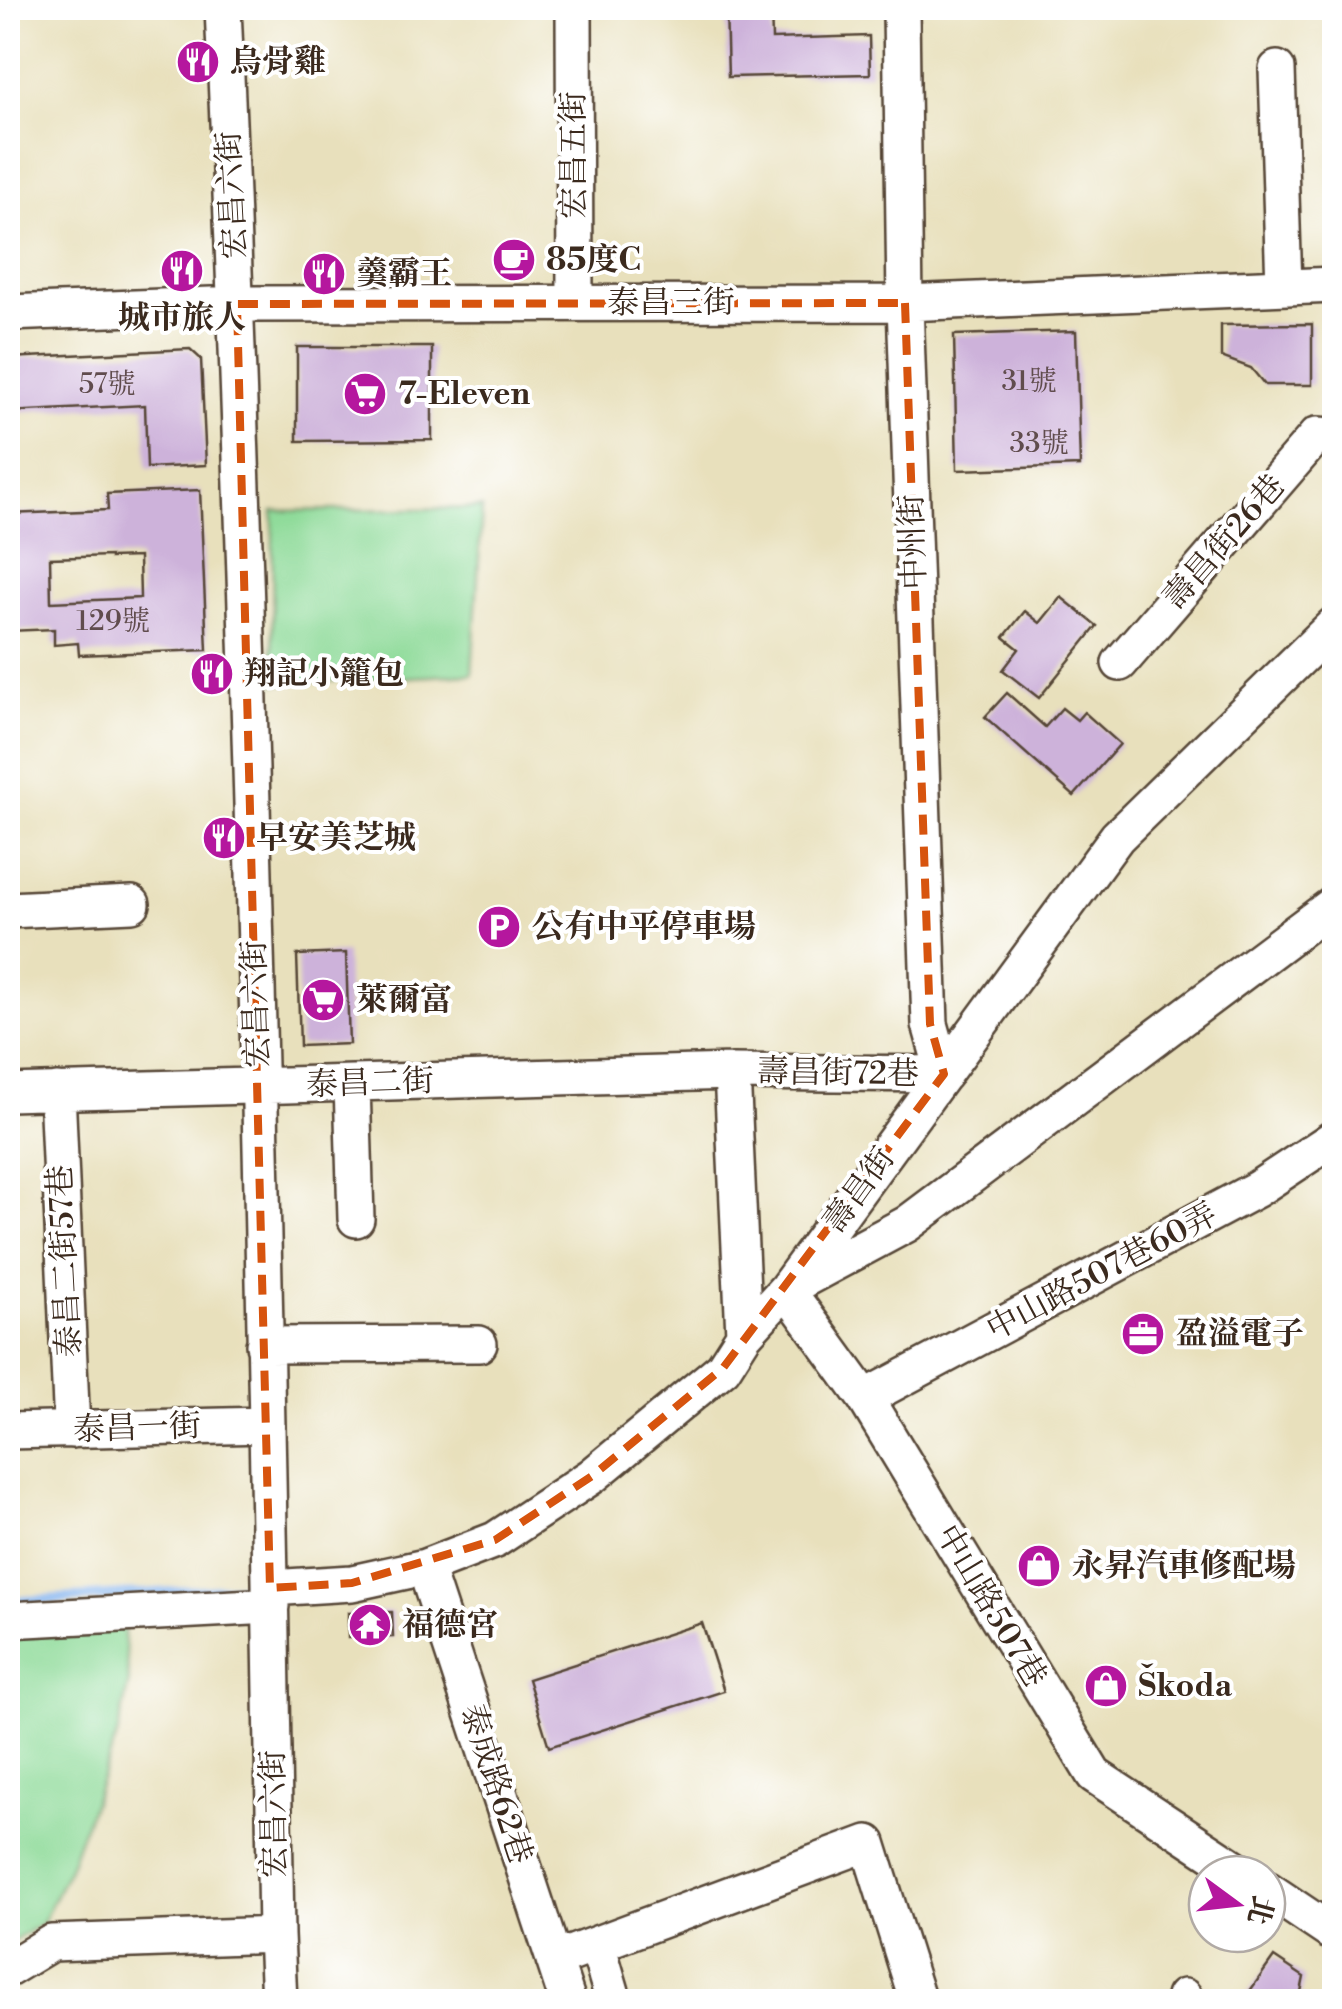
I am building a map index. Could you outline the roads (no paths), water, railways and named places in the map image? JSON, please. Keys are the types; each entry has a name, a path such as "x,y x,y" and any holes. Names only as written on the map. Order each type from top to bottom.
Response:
{"street":[{"name":"宏昌六街","path":"223,8 237,304 280,2002"},
{"name":"宏昌五街","path":"574,8 575,304"},
{"name":"中州街","path":"901,8 905,303 930,1024 944,1074"},
{"path":"1276,69 1284,287"},
{"name":"泰昌三街","path":"8,313 237,304 905,303 1334,285"},
{"name":"壽昌街26巷","path":"1120,663 1317,435 1334,436"},
{"name":"壽昌街","path":"8,1620 270,1587 352,1583 425,1567 495,1540 592,1476 723,1368 744,1335 786,1289 1117,837 1334,624"},
{"path":"8,910 132,904"},
{"path":"786,1289 907,1224 1334,904"},
{"path":"732,1072 744,1335"},
{"name":"壽昌街72巷","path":"732,1072 944,1074"},
{"name":"泰昌二街","path":"8,1093 732,1072"},
{"path":"352,1084 356,1219"},
{"name":"泰昌二街57巷","path":"57,1091 72,1430"},
{"name":"中山路507巷60弄","path":"865,1398 1257,1189 1334,1138"},
{"name":"中山路507巷","path":"786,1289 865,1398 1094,1775 1214,1854"},
{"path":"264,1345 479,1344"},
{"name":"泰昌一街","path":"8,1432 266,1425"},
{"name":"泰成路62巷","path":"425,1567 568,2002"},
{"path":"554,1960 868,1842 918,2002"},
{"path":"1287,1903 1334,1934"},
{"path":"8,1970 52,1943 276,1935"},
{"path":"597,1944 614,2002"}],"waterway":[{"path":"8,1602 242,1588"}],"place":[{"name":"烏骨雞","path":"198,62"},
{"name":"85度C","path":"514,260"},
{"name":"城市旅人","path":"182,271"},
{"name":"羹霸王","path":"324,274"},
{"name":"7-Eleven","path":"365,394"},
{"name":"翔記小籠包","path":"212,674"},
{"name":"早安美芝城","path":"224,838"},
{"name":"公有中平停車場","path":"499,927"},
{"name":"萊爾富","path":"323,1000"},
{"name":"盈溢電子","path":"1143,1334"},
{"name":"永昇汽車修配場","path":"1039,1566"},
{"name":"福德宮","path":"370,1625"},
{"name":"Škoda","path":"1106,1686"}]}
